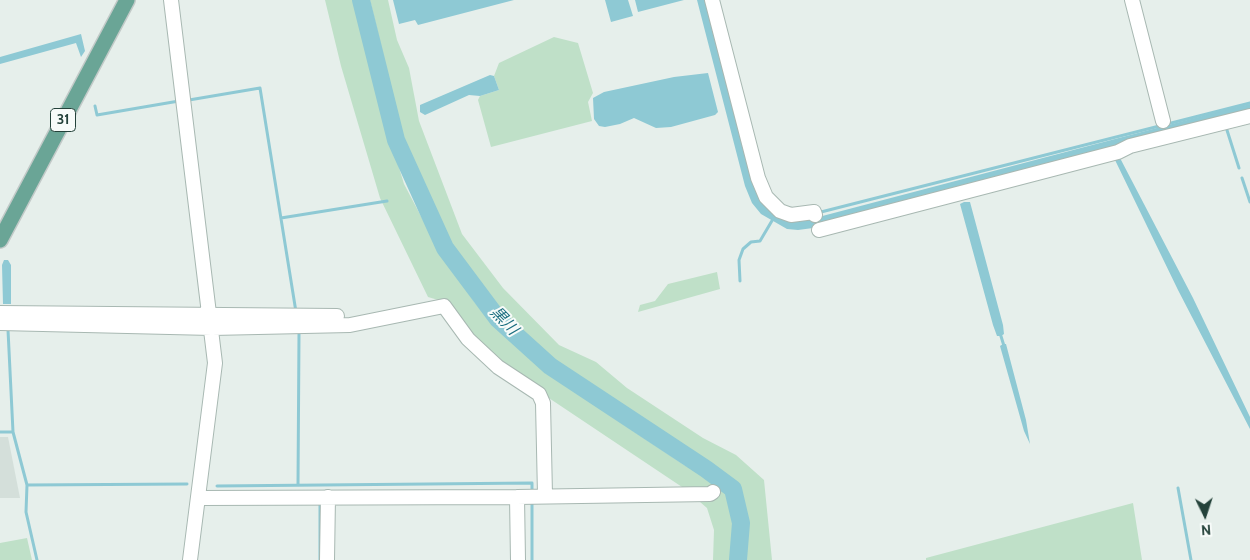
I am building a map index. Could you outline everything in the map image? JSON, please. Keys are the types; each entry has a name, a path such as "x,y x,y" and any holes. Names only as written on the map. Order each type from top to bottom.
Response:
{"main road":[{"name":"31","path":"0,240 126,0"}],"street":[{"path":"171,0 212,322 215,363 190,560"},
{"path":"712,0 758,178 766,197 780,212 790,216 814,212 815,215"},
{"path":"1132,0 1163,121"},
{"path":"819,230 1114,152 1130,146 1250,116"},
{"path":"0,323 212,322 350,316 428,299"},
{"path":"0,313 212,322 350,325 444,306 468,339 498,367 539,394 543,403 532,496 518,560"},
{"path":"200,490 328,497 710,494 713,492"},
{"path":"327,560 328,497"}],"shaded area":[{"path":"0,437 8,437 20,498 0,498"}],"green space":[{"path":"325,0 356,0 374,85 404,184 434,241 475,303 501,330 593,404 684,465 717,482 730,499 736,520 735,560 713,560 714,530 707,508 685,489 501,366 471,337 445,302 428,297 380,198 341,66"},
{"path":"370,0 388,0 397,40 409,68 419,121 462,234 503,288 559,345 596,362 627,388 703,438 736,455 764,480 772,560 746,560 747,515 737,489 721,472 570,374 501,313 459,262 441,231 397,131 390,84"},
{"path":"554,37 578,43 593,93 588,102 592,121 491,147 478,100 480,96 499,90 494,76 499,63"},
{"path":"717,272 720,289 638,312 640,305 655,301 668,284"},
{"path":"1133,503 1142,560 926,560 926,558"},
{"path":"27,538 32,560 0,560 0,543"}],"water":[{"path":"393,0 514,0 418,25 415,20 399,24"},
{"path":"605,0 628,0 633,16 611,22"},
{"path":"635,0 684,0 638,12"},
{"path":"697,0 707,0 761,198 811,219 1250,104 1250,112 813,228 787,229 761,214 752,203 745,186"},
{"path":"81,34 85,51 81,57 76,43 0,64 0,57"},
{"path":"708,73 718,112 715,115 671,127 656,128 634,118 620,124 605,127 599,126 594,119 593,98 604,92 674,77"},
{"path":"490,75 494,76 499,90 480,96 469,95 425,115 420,112 420,105"},
{"path":"1120,158 1193,298 1250,417 1250,429 1178,290 1115,160"},
{"path":"970,202 1003,325 1004,334 1001,336 997,336 993,325 960,204"},
{"path":"4,260 8,260 11,265 11,304 3,304 2,265"},
{"path":"1006,344 1026,420 1030,444 1024,431 1000,346"}],"waterway":[{"name":"黒川","path":"361,0 396,140 445,248 498,319 550,366 706,469 733,489 741,523 738,560"},
{"path":"189,100 260,88 296,312"},
{"path":"95,106 97,115 179,101"},
{"path":"821,212 1250,103"},
{"path":"1226,127 1239,168"},
{"path":"1242,178 1250,202"},
{"path":"281,218 387,201"},
{"path":"740,281 739,260 743,249 751,242 760,241 773,219"},
{"path":"8,330 13,432 27,485 187,484"},
{"path":"1000,333 1004,346"},
{"path":"298,485 299,334"},
{"path":"0,432 13,432"},
{"path":"217,486 532,483 532,492"},
{"path":"27,485 26,512 37,560"},
{"path":"1178,488 1191,560"},
{"path":"532,501 532,560"},
{"path":"320,502 320,560"}]}
